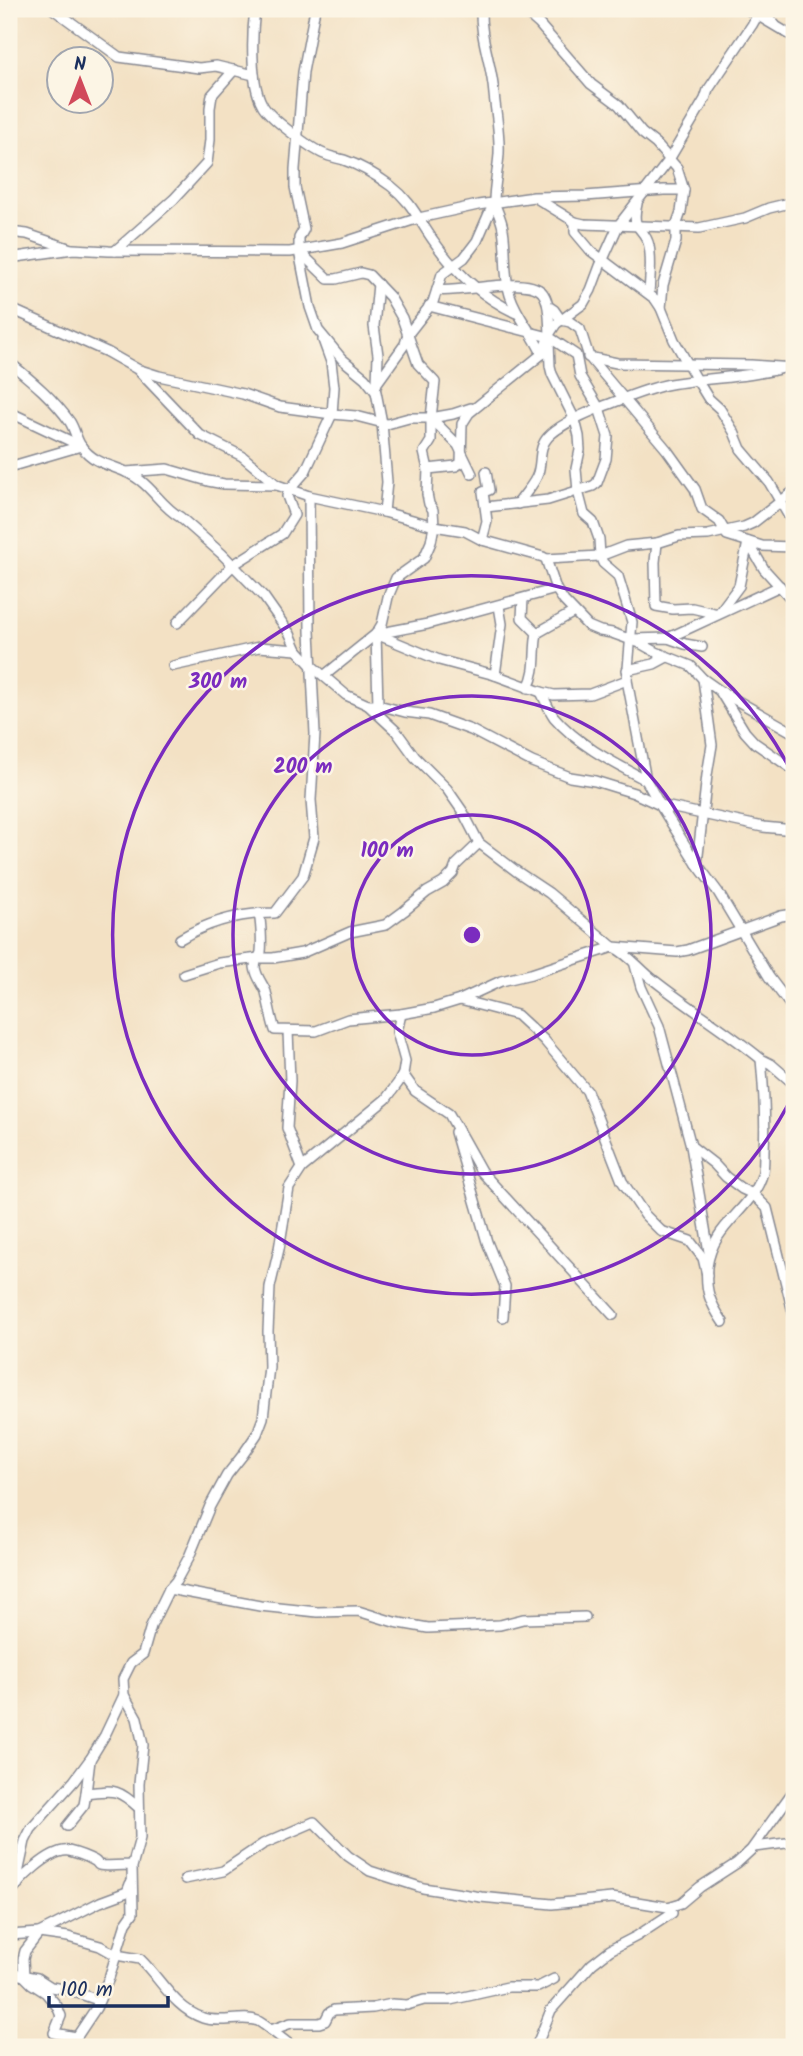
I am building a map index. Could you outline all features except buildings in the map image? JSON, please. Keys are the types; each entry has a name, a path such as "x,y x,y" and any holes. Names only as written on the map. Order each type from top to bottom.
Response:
{"street":[{"path":"53,9 119,57 199,68 216,66 254,75"},
{"path":"255,9 254,75 262,104 278,121 323,154 370,171 409,201 453,266 467,281 516,313"},
{"path":"177,623 233,565 282,534 294,515 287,496 305,472 332,414 334,387 331,362 310,307 299,251 299,238 304,229 295,187 303,72 315,9"},
{"path":"481,9 481,34 491,70 498,137 499,155 494,202 503,228 507,285 516,313 542,354"},
{"path":"513,9 539,24 591,84 619,105 677,168 684,190 676,226 676,241 663,285 661,308"},
{"path":"747,9 758,15"},
{"path":"428,469 461,463 462,424 469,413 542,354 549,335 561,320 583,304 618,226 669,159 708,90 761,9 775,25 794,37"},
{"path":"115,251 174,200 207,163 212,95 234,70"},
{"path":"9,258 72,249 290,252 342,243 419,218 494,202 534,197 641,196 684,190"},
{"path":"641,196 634,215 635,225 648,242 649,293"},
{"path":"534,197 575,222 597,226 699,228 722,224 794,202"},
{"path":"376,387 405,344 408,334 429,306 442,274 464,258 477,241 494,202"},
{"path":"575,222 575,232 580,239 603,260 649,293 661,308 674,340 708,398 720,410 741,449 769,482 794,525"},
{"path":"9,232 27,234 72,249"},
{"path":"299,251 328,279 361,273 369,275 390,297 408,334 418,364 435,382 431,441 424,452 428,469 427,494 433,510 431,542 424,558 396,578 388,597 382,625 376,634 324,675"},
{"path":"378,284 374,326 378,355 376,387 387,482 384,512"},
{"path":"437,290 448,292 507,285 533,286 545,296 548,306 550,366 575,420 580,450 576,469 578,491 584,514 593,522 598,534 603,563 618,576 632,622 627,675 646,780 769,977 794,1010"},
{"path":"429,306 549,335 576,355 617,363 791,368"},
{"path":"548,306 561,320 580,328 589,357 667,450 695,488 702,509 719,521 723,532 762,546 794,547"},
{"path":"9,308 107,352 137,369 243,394 280,407 356,416 387,424 409,418 453,414 478,405"},
{"path":"322,336 342,359 376,387"},
{"path":"486,507 548,500 597,483 604,467 608,436 599,408 580,376 576,355"},
{"path":"9,362 54,401 72,426 80,446"},
{"path":"518,504 537,477 541,449 547,438 599,408 654,387 749,376 791,368"},
{"path":"137,369 200,435 242,456 277,485"},
{"path":"9,412 80,446 97,462 140,480 264,597 290,634 297,650 346,695 373,705 440,719 471,730 532,762 570,777 595,781 634,793 660,805 763,827 794,830"},
{"path":"431,418 458,445 472,474"},
{"path":"9,467 80,446"},
{"path":"126,472 167,469 224,484 277,485 309,496 465,531 482,540 546,559 600,556 626,546 657,543 679,536 723,532 753,523 794,491"},
{"path":"482,540 487,521 483,492 489,490 486,472"},
{"path":"180,939 200,927 230,917 275,913 303,876 314,838 311,800 315,734 308,542 309,496"},
{"path":"748,542 764,569 794,601"},
{"path":"718,614 739,586 748,542"},
{"path":"657,543 656,606 692,608 718,614"},
{"path":"546,559 556,589 588,626 631,640 691,666 720,691 794,733"},
{"path":"668,638 780,586"},
{"path":"376,634 428,624 556,589"},
{"path":"523,599 522,618 537,633"},
{"path":"495,675 502,624 499,606"},
{"path":"528,688 534,676 537,633 575,612"},
{"path":"376,634 439,660 554,695 590,694 667,657"},
{"path":"376,634 373,705 415,757 447,789 479,843 549,893 612,947 624,952 635,965 771,1064 794,1084"},
{"path":"631,640 668,638 702,647"},
{"path":"173,666 259,647 297,650"},
{"path":"697,864 712,745 703,679"},
{"path":"720,691 745,732 755,743 794,770"},
{"path":"541,692 553,716 574,735 607,760 646,780"},
{"path":"184,974 219,963 302,953 351,932 384,925 443,883 453,873 456,865 479,843"},
{"path":"260,913 259,958 255,969 265,990 275,1030 288,1031 316,1031 348,1019 434,1008 501,982 612,947 677,951 699,947 781,916 794,914"},
{"path":"635,965 640,987 659,1026 691,1146 709,1253 706,1275"},
{"path":"460,1000 517,1015 544,1040 587,1091 622,1181 645,1215 661,1231 690,1241 703,1258 710,1302 723,1322"},
{"path":"70,2047 96,2008 109,1978 126,1923 133,1913 132,1865 140,1838 139,1784 143,1760 141,1730 124,1695 122,1679 131,1663 143,1654 147,1636 169,1589 189,1557 218,1491 249,1446 263,1418 269,1367 270,1287 289,1188 302,1168 386,1098 403,1074 405,1060 397,1032 401,1014"},
{"path":"288,1031 290,1081 287,1128 302,1168"},
{"path":"709,1253 717,1237 753,1194 763,1172 766,1114 761,1059"},
{"path":"403,1074 415,1091 450,1117 481,1171 613,1315"},
{"path":"450,1117 487,1242 505,1286 503,1317"},
{"path":"691,1146 767,1208 793,1316"},
{"path":"169,1589 260,1606 317,1612 358,1611 394,1622 428,1628 500,1625 523,1619 585,1617"},
{"path":"18,1884 14,1868 25,1841 91,1758 124,1695"},
{"path":"67,1826 84,1805 91,1758"},
{"path":"185,1879 223,1871 263,1844 314,1822 348,1856 370,1871 423,1888 552,1904 612,1898 670,1907 681,1903 737,1863 754,1847 794,1790"},
{"path":"86,1793 120,1792 139,1808"},
{"path":"754,1847 794,1842"},
{"path":"9,1896 33,1870 54,1854 61,1852 84,1856 99,1865 132,1865"},
{"path":"14,1868 33,1870"},
{"path":"75,2037 54,2033 61,2016 57,2006 46,1993 24,1976 25,1951 39,1933 100,1902 127,1892 132,1876"},
{"path":"536,2047 551,2010 592,1964 610,1950 663,1920 672,1913 670,1907"},
{"path":"9,1935 39,1933 68,1937 100,1946 116,1955 140,1959 174,1999 193,2013 216,2021 259,2021 293,2047"},
{"path":"9,1973 37,1978 51,1987 98,2000"},
{"path":"271,2029 291,2023 319,2023 334,2010 407,2005 424,2000 450,2000 508,1987 538,1987 554,1979"}]}
